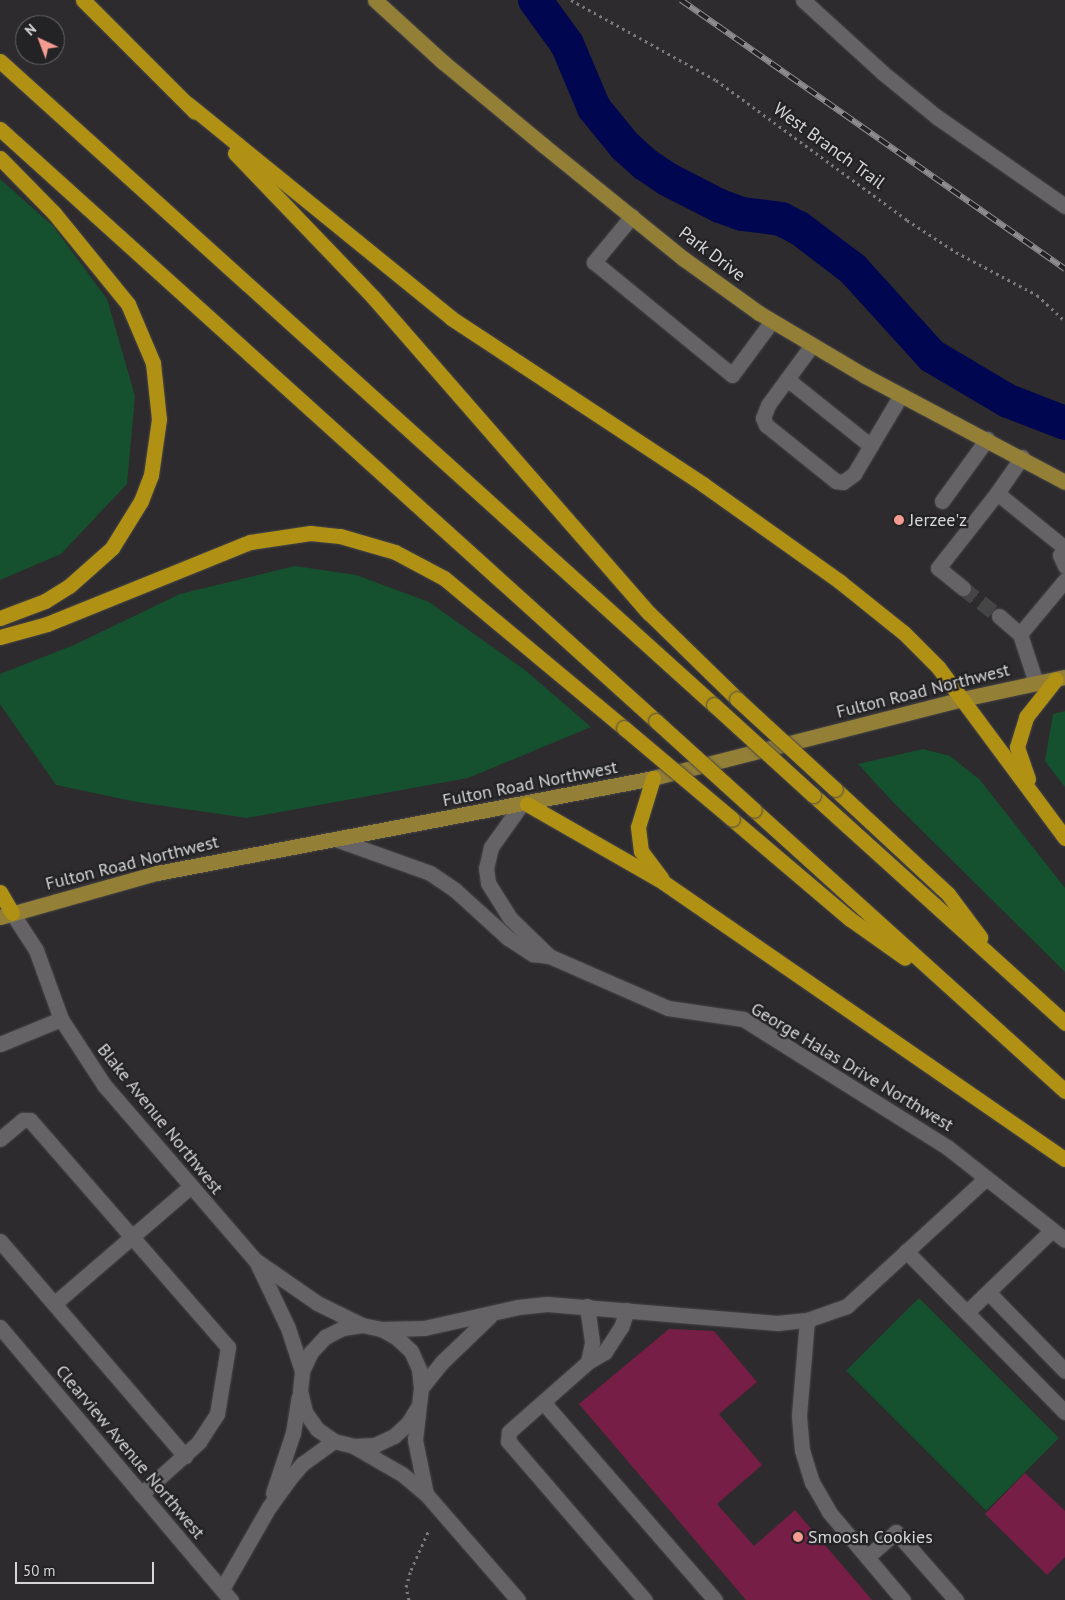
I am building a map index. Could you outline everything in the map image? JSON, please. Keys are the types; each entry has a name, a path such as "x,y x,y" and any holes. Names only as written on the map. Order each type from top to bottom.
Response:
{"highway":[{"path":"82,0 188,104 379,304 649,614 736,699 948,894 1002,966"},
{"path":"0,61 1065,1023"},
{"path":"188,104 452,318 696,480 839,581 904,633 938,667 1065,838"},
{"path":"0,129 1065,1091"},
{"path":"0,158 54,213 128,304 153,362 159,419 151,475 141,501 112,548 70,586 45,601 0,618"},
{"path":"0,637 48,624 250,542 310,533 340,536 395,552 444,578 850,919 963,1000"},
{"path":"1032,792 1017,747 1026,717 1060,678"},
{"path":"653,778 638,827 642,851 663,882"},
{"path":"524,804 663,882 1065,1159"},
{"path":"0,892 6,915"}],"main road":[{"name":"Park Drive","path":"375,0 443,62 632,216 772,321 901,395 1022,457 1065,482"},
{"name":"Fulton Road Northwest","path":"6,915 157,873 338,840 653,778 962,699 1060,678"}],"street":[{"path":"803,0 883,73 937,117 1065,206"},
{"path":"632,216 594,262 732,375 772,321"},
{"path":"812,345 768,405 763,418 766,425 836,481 843,482 854,474 901,395"},
{"path":"787,379 871,446"},
{"path":"942,501 987,439"},
{"path":"963,588 938,568 997,493 1022,457"},
{"path":"997,493 1065,549 1060,555 1065,566"},
{"path":"1020,634 1065,580"},
{"path":"999,616 1020,634 1036,683"},
{"path":"470,904 489,887 486,868 491,847 524,804"},
{"name":"George Halas Drive Northwest","path":"338,840 420,868 448,884 516,944 533,954 549,956 668,1008 743,1019 947,1147 1065,1240"},
{"name":"George Halas Drive Northwest","path":"489,887 510,918 549,956"},
{"name":"Blake Avenue Northwest","path":"6,915 36,950 61,1019 104,1085 190,1187 255,1260 317,1303 362,1325"},
{"path":"0,1044 61,1019"},
{"path":"0,1140 23,1120 30,1120 228,1347 217,1414 199,1442 141,1494"},
{"path":"226,1594 269,1507 293,1433 302,1371 311,1352 326,1337 343,1328 362,1325 380,1329 424,1328 491,1315 518,1307 587,1306 778,1323 807,1320 847,1306 986,1178"},
{"path":"55,1303 190,1187"},
{"path":"967,1312 1052,1230"},
{"path":"0,1241 185,1456"},
{"path":"906,1251 1065,1412"},
{"name":"Blake Avenue Northwest","path":"255,1260 288,1328 302,1371"},
{"path":"988,1292 1065,1371"},
{"path":"587,1306 592,1343 588,1362"},
{"path":"627,1310 621,1327 605,1352 588,1362 509,1432 508,1441 646,1600"},
{"path":"421,1388 441,1362 491,1315"},
{"path":"807,1320 799,1416 802,1450 812,1482 829,1512 903,1600"},
{"name":"Clearview Avenue Northwest","path":"0,1327 226,1594"},
{"path":"380,1329 397,1338 411,1352 419,1369 421,1388 416,1440 426,1494"},
{"path":"300,1392 305,1412 317,1429 334,1441 354,1446 402,1474 426,1494 518,1600"},
{"path":"543,1402 715,1600"},
{"path":"354,1446 375,1445 394,1436 408,1423 418,1407"},
{"path":"269,1507 302,1464 334,1441"},
{"path":"867,1557 896,1532 956,1600"}],"path":[{"name":"West Branch Trail","path":"571,0 716,80 907,220 956,252 1037,295 1065,321"},
{"path":"409,1600 406,1587 411,1570 428,1532"}],"green space":[{"path":"0,179 53,226 107,299 135,396 127,484 61,554 0,580"},
{"path":"295,566 356,575 429,602 525,670 591,727 468,778 247,818 137,802 56,785 0,704 0,674 74,645 180,594"},
{"path":"1065,711 1065,787 1045,761 1053,714"},
{"path":"923,749 950,756 980,780 1065,888 1065,972 892,801 858,764"},
{"path":"919,1298 1059,1438 986,1511 846,1371"}],"building":[{"path":"669,1329 714,1331 757,1382 719,1414 762,1465 717,1504 754,1546 795,1510 872,1600 746,1600 579,1404"},
{"path":"1025,1473 1065,1511 1065,1557 1047,1575 985,1514"}],"waterway":[{"path":"535,0 567,44 594,108 625,146 645,164 667,179 720,206 742,214 781,219 799,228 853,269 932,356 1008,401 1065,423"}],"tunnel":[{"path":"963,588 999,616"}],"railway":[{"path":"681,0 1065,269"}],"place":[{"name":"Jerzee'z","path":"899,520"},
{"name":"Smoosh Cookies","path":"798,1537"}]}
